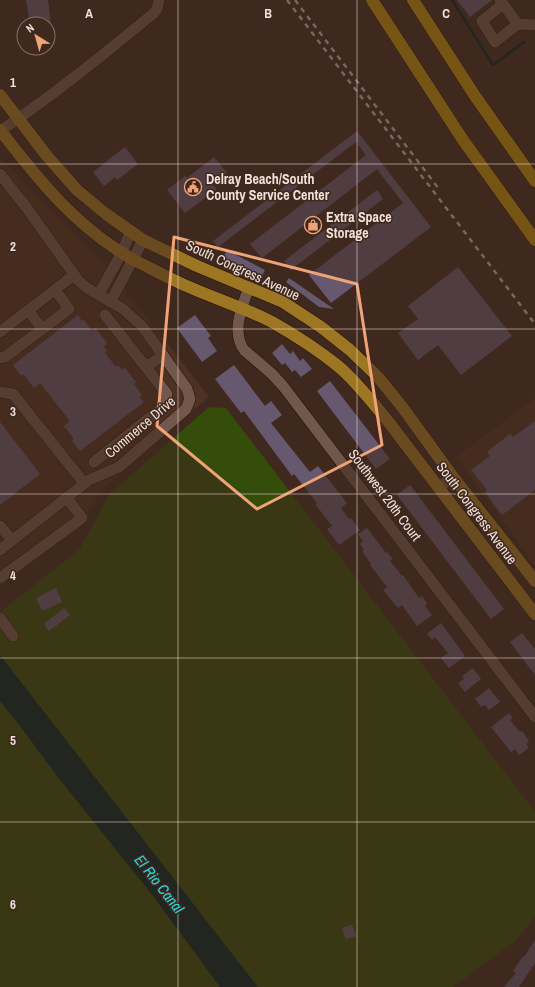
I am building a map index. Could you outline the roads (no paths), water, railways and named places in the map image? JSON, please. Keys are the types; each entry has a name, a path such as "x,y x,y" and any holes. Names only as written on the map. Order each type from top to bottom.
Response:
{"highway":[{"path":"372,0 455,128 535,240"},
{"path":"413,0 475,96 535,181"}],"main road":[{"name":"South Congress Avenue","path":"0,95 47,156 76,190 106,214 143,240 197,266 284,302 321,327 350,350 379,378 403,408 453,477 535,581"},
{"name":"South Congress Avenue","path":"0,130 29,169 61,203 91,231 133,259 188,287 242,308 273,323 338,367 364,393 387,420 535,614"}],"street":[{"path":"0,130 18,119 105,53 154,13 157,9 159,0"},
{"path":"518,24 501,2 482,21 494,42 518,24 535,25"},
{"name":"Commerce Drive","path":"0,174 26,207 74,275 83,284 111,300 142,326 187,389 190,399 186,409 118,467 84,483 0,550"},
{"path":"99,294 122,252 131,231"},
{"path":"111,300 143,240"},
{"path":"0,332 74,275"},
{"name":"Southwest 20th Court","path":"249,287 242,308 237,334 240,345 283,386 535,717"},
{"path":"0,358 5,357 69,309 55,290"},
{"path":"28,310 42,329"},
{"path":"94,462 162,407 166,402 167,394 105,315"},
{"path":"146,368 163,355"},
{"path":"0,392 13,394 84,483"},
{"path":"125,436 136,452"},
{"path":"438,488 453,477"},
{"path":"0,578 82,518 67,498"},
{"path":"0,526 12,540"},
{"path":"0,618 13,636"}],"water":[{"name":"El Rio Canal","path":"0,655 258,987 220,987 153,896 57,776 0,701"}],"waterway":[{"path":"452,0 493,65 524,42"}],"railway":[{"path":"287,0 535,324"},
{"path":"295,0 439,189"}],"place":[{"name":"Delray Beach/South County Service Center","path":"193,187"},
{"name":"Extra Space Storage","path":"313,225"}]}
